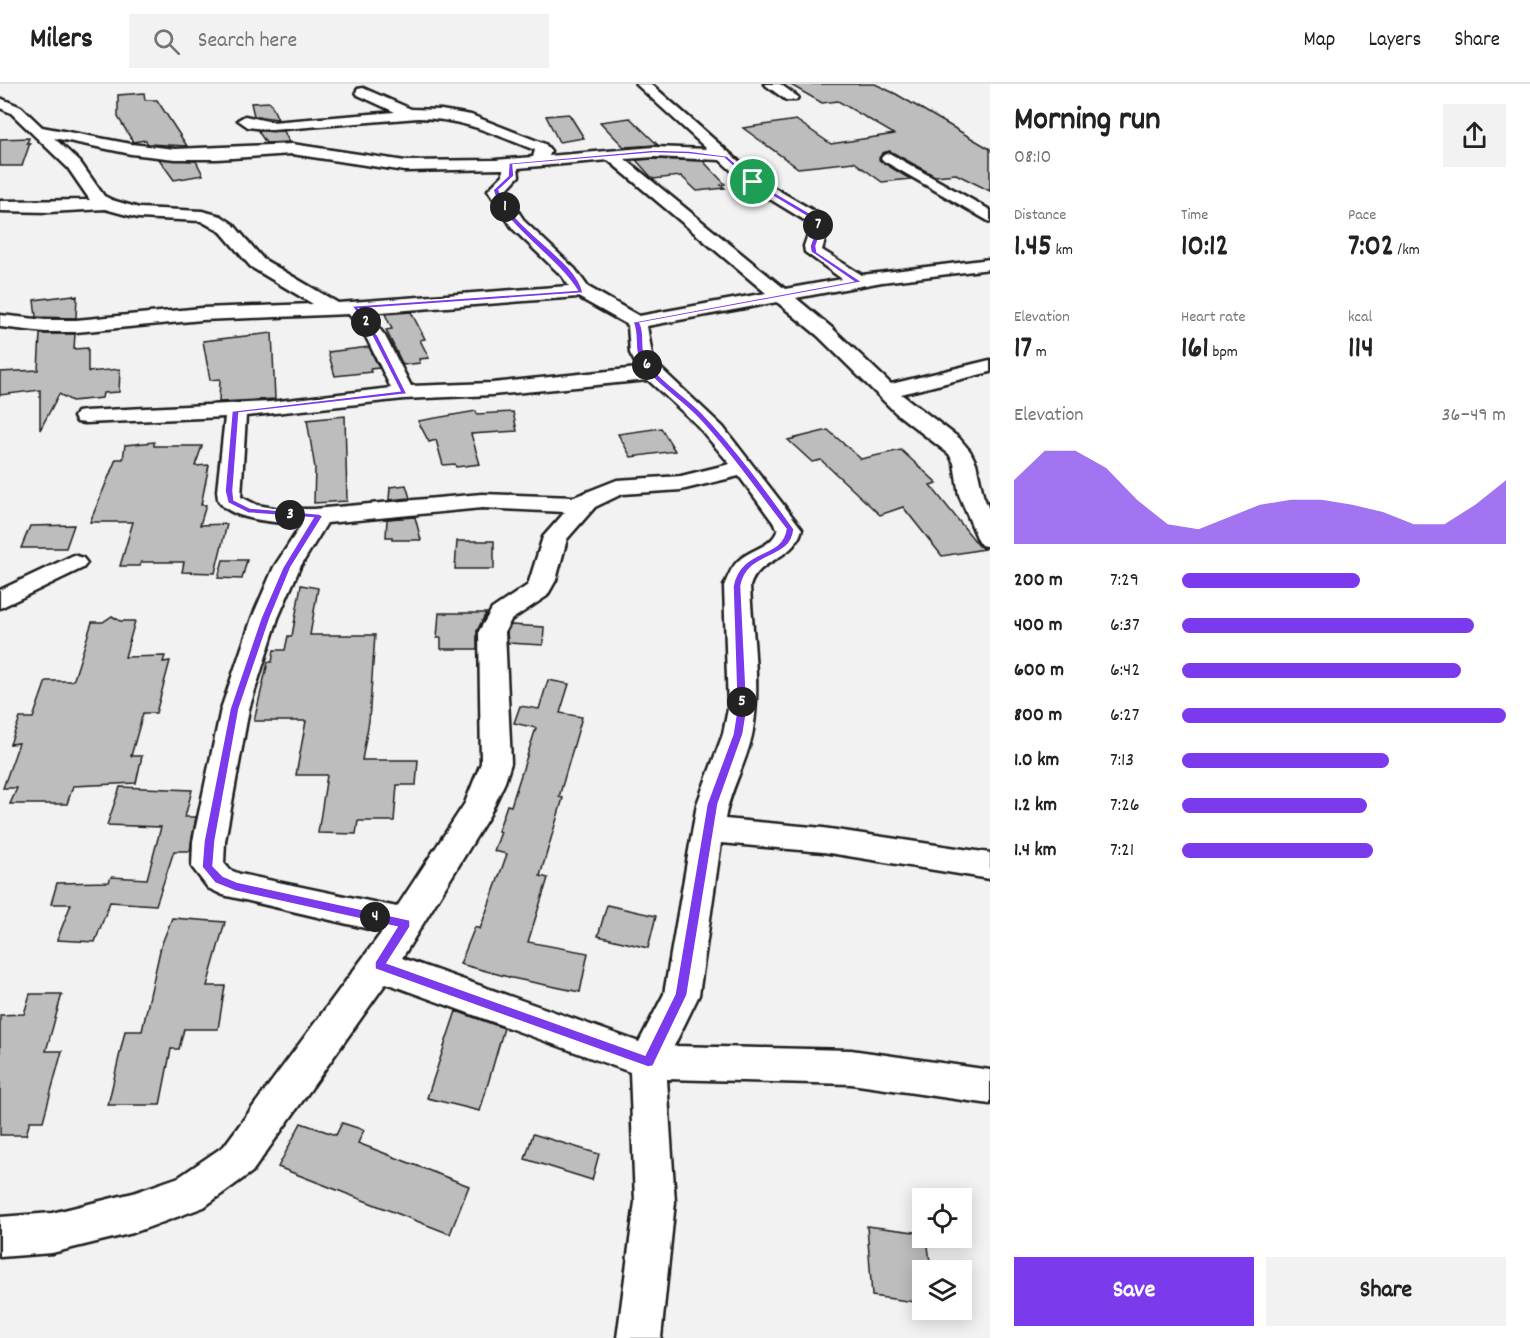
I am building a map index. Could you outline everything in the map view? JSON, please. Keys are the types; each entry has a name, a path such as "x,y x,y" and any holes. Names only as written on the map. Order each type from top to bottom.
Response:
{"street":[{"path":"643,84 753,182 813,218 819,229 813,246 814,252 858,282"},
{"path":"771,84 791,97"},
{"path":"363,92 401,110 418,114"},
{"path":"0,102 16,110 74,165 98,199 106,204 138,213 202,216 215,220 227,228 257,263 344,308 375,336 404,393"},
{"path":"245,120 253,124 272,126 372,120 418,114 453,115 540,147 543,151 540,160"},
{"path":"9,124 32,125 131,149 175,154 292,149 405,166 510,164 611,154 689,152 725,157"},
{"path":"611,154 825,332 904,408 958,451 965,463 971,495 990,540"},
{"path":"889,158 990,217"},
{"path":"510,164 511,176 496,190 519,225 569,273 581,291 636,322 640,331 640,354 652,373 687,401 714,430 790,529 789,538 783,546 748,564 740,574 737,586 742,709 738,734 712,804 681,995 648,1062 655,1202 639,1338"},
{"path":"0,206 49,207 106,204"},
{"path":"636,322 941,268 990,264"},
{"path":"0,321 33,325 76,326 202,314 344,308 581,291"},
{"path":"887,391 990,366"},
{"path":"85,417 236,411 404,393 492,389 652,373"},
{"path":"236,411 229,491 231,501 248,511 319,516 390,512 482,501 587,502"},
{"path":"0,1237 52,1233 133,1213 190,1194 238,1159 379,965 478,808 496,763 492,630 501,615 538,590 555,537 587,502 617,487 681,483 744,468"},
{"path":"319,516 287,567 265,618 234,709 209,841 208,867 219,879 235,886 406,924"},
{"path":"0,600 74,563"},
{"path":"709,830 823,840 990,866"},
{"path":"379,965 648,1062 851,1067 990,1088"}],"building":[{"path":"789,84 875,84 896,94 990,149 990,191 956,174 935,176 890,151 882,153 879,160 910,179 882,182 854,162 798,168 743,128 796,120 831,144 894,134 838,101 822,103"},
{"path":"144,93 145,100 157,100 187,146 148,144 145,140 133,142 118,117 118,95"},
{"path":"270,102 278,119 254,116 251,103"},
{"path":"569,114 584,138 559,142 546,116"},
{"path":"630,118 658,145 624,147 600,122"},
{"path":"258,131 284,131 289,142 266,143"},
{"path":"29,138 27,143 30,143 22,166 0,166 0,139"},
{"path":"159,159 196,161 203,175 174,180"},
{"path":"636,160 703,161 725,184 721,185 725,188 697,191 681,176 653,179"},
{"path":"77,296 76,318 36,317 34,300"},
{"path":"411,312 425,339 420,340 429,358 419,359 420,363 403,365 386,330 392,329 385,314"},
{"path":"272,333 275,399 219,402 220,379 210,380 203,341"},
{"path":"40,334 75,334 74,349 88,348 88,372 120,369 119,392 103,393 102,398 72,401 59,394 40,430 40,390 0,395 0,372 38,370"},
{"path":"369,347 379,368 370,369 371,372 335,376 328,352"},
{"path":"476,411 477,414 513,412 517,431 471,434 480,464 456,467 455,464 443,465 436,440 429,442 418,421"},
{"path":"345,416 347,501 314,503 315,468 307,420"},
{"path":"661,428 675,451 631,457 618,434"},
{"path":"828,430 861,459 901,450 937,483 930,485 979,546 984,549 942,556 903,507 880,515 821,460 812,462 788,440"},
{"path":"154,442 154,446 202,446 195,466 209,465 201,505 206,505 200,525 227,524 215,573 182,572 184,562 141,562 140,566 120,566 133,522 90,522 116,459 123,459 125,445"},
{"path":"406,485 410,498 389,500 390,487"},
{"path":"415,517 421,540 392,540 392,537 386,537 387,519"},
{"path":"74,525 66,548 21,548 30,526"},
{"path":"457,541 494,541 494,569 455,569"},
{"path":"223,560 247,560 242,579 218,578"},
{"path":"301,585 318,588 310,635 375,635 369,721 362,760 418,760 416,785 397,785 394,821 358,821 356,834 318,833 327,775 296,775 306,721 254,721 268,662 272,662 274,650 285,650 288,636 292,636"},
{"path":"439,613 486,613 477,631 477,649 441,649 441,638 437,638"},
{"path":"112,616 120,621 135,621 125,657 165,656 163,662 170,661 156,713 143,713 131,756 142,756 136,783 73,786 67,804 10,804 17,788 3,788 19,743 10,744 20,718 33,718 46,681 74,679 92,622 103,622"},
{"path":"511,625 544,627 543,645 508,643 507,632"},
{"path":"548,680 569,684 560,713 582,717 559,797 563,798 540,876 548,878 528,942 588,953 580,992 512,978 460,964 475,927 480,929 507,854 494,851 501,832 498,831 507,805 511,806 536,728 514,723 520,706 539,709"},
{"path":"120,787 192,790 185,817 196,817 190,851 174,851 156,905 110,902 95,942 57,940 71,904 51,904 57,883 109,882 111,877 147,879 161,827 107,825"},
{"path":"607,905 656,916 648,948 598,936"},
{"path":"172,918 225,922 207,986 225,986 218,1029 184,1029 179,1049 171,1049 160,1105 108,1105 125,1031 142,1031 161,946"},
{"path":"30,994 62,994 46,1051 62,1051 43,1121 30,1121 26,1135 0,1135 0,1015 24,1014"},
{"path":"456,1011 504,1028 480,1111 427,1098"},
{"path":"301,1123 336,1135 342,1123 364,1130 358,1143 469,1186 450,1234 278,1167"},
{"path":"533,1134 599,1154 592,1180 525,1159"},
{"path":"867,1226 912,1232 912,1248 928,1248 930,1260 912,1260 912,1302 872,1296"}],"route":[{"path":"654,152 689,152 725,157 753,182 813,218 819,229 813,246 814,252 858,282 636,322 640,331 640,354 652,373 687,401 714,430 790,529 789,538 783,546 748,564 740,574 737,586 742,709 738,734 712,804 687,946 681,995 648,1062 379,965 406,924 235,886 219,879 208,867 209,841 234,709 265,618 287,567 319,516 248,511 237,507 231,501 229,491 236,411 404,393 375,336 354,308 581,291 569,273 519,225 498,196 496,190 511,176 513,171 510,164 654,152"}]}
